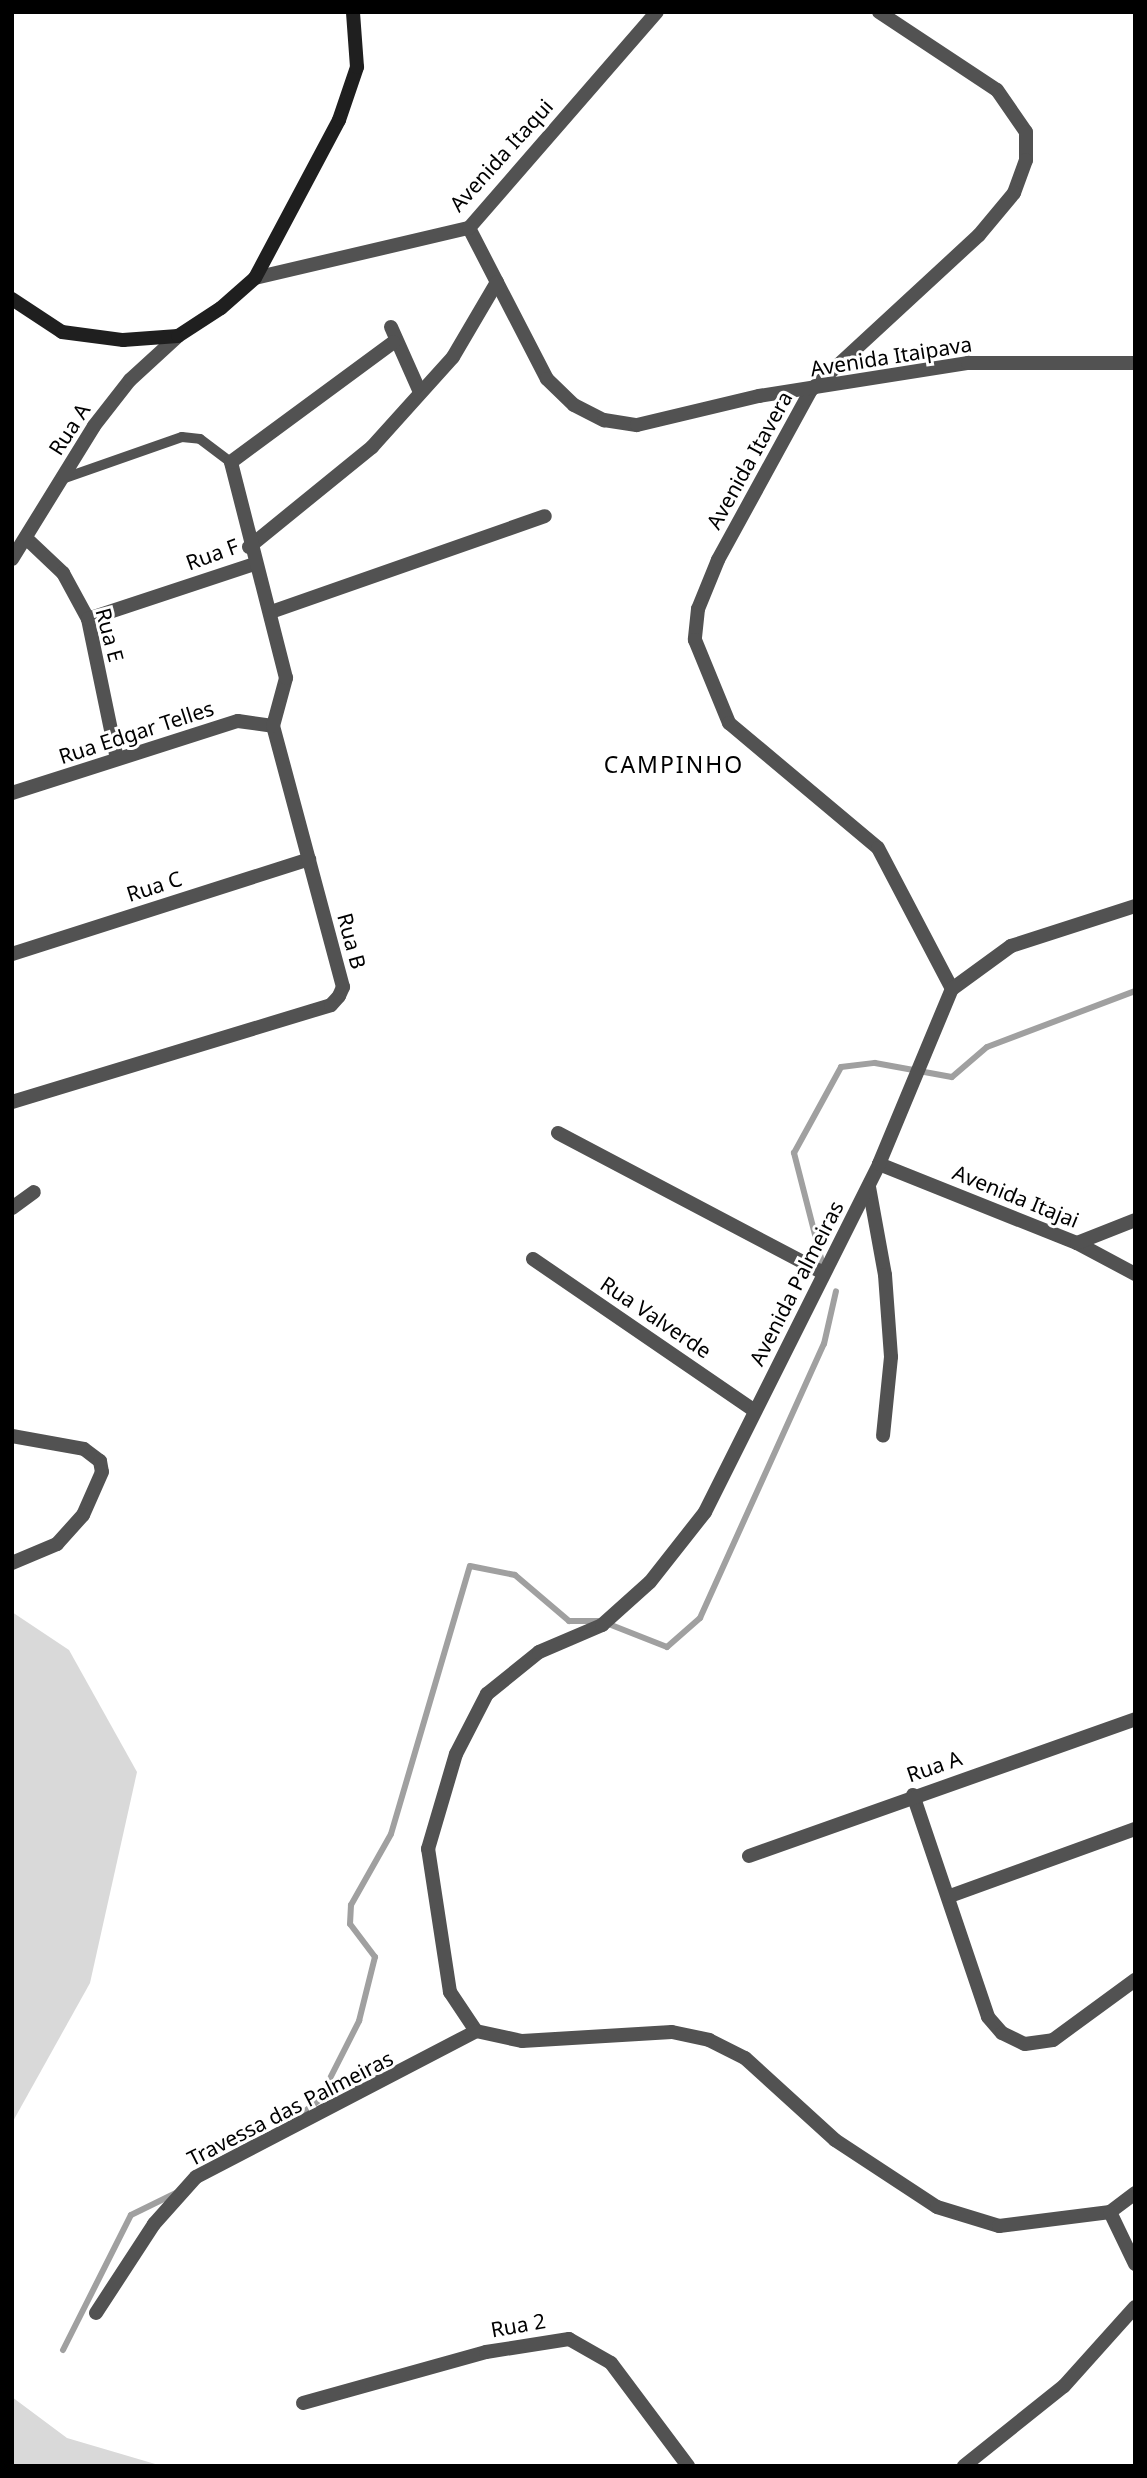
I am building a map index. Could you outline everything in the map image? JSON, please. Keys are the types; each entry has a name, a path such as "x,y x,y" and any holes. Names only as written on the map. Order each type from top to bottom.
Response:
{"street":[{"path":"12,299 75,335 178,337 256,278 339,120 357,67 354,12"},
{"name":"Avenida Itaqui","path":"256,278 469,228 657,12"},
{"name":"Avenida Itavera","path":"879,12 997,90 1026,132 1026,160 1014,193 979,235 811,390 718,560 698,609 695,640 729,723 878,848 952,989"},
{"name":"Avenida Itaipava","path":"469,228 547,379 574,405 604,420 637,425 811,390 968,363 1135,363"},
{"path":"249,547 372,447 419,390 453,358 497,282"},
{"path":"231,462 392,334 419,390"},
{"name":"Rua A","path":"12,559 27,539 62,478 130,380 178,337"},
{"name":"Rua F","path":"88,619 254,564 231,462"},
{"path":"271,612 545,516"},
{"name":"Rua E","path":"27,539 63,573 88,619 117,759"},
{"path":"254,564 271,612 286,678 273,726"},
{"name":"Rua Edgar Telles","path":"12,793 238,721 273,726"},
{"name":"Rua B","path":"12,1102 331,1004 343,987 273,726"},
{"name":"Rua C","path":"12,954 309,859"},
{"path":"952,989 1011,946 1135,906"},
{"name":"Avenida Palmeiras","path":"476,2031 450,1992 428,1849 457,1754 487,1694 540,1652 602,1625 650,1582 705,1513 822,1272 869,1187 952,989"},
{"path":"558,1133 822,1272"},
{"name":"Avenida Itajai","path":"879,1164 1077,1242 1135,1274"},
{"path":"869,1187 885,1275 891,1357 883,1436"},
{"path":"12,1208 34,1192"},
{"path":"1077,1242 1135,1220"},
{"name":"Rua Valverde","path":"533,1259 755,1411"},
{"path":"12,1436 84,1449 100,1461 102,1472 83,1515 57,1544 12,1563"},
{"name":"Rua A","path":"749,1856 913,1795 1135,1719"},
{"path":"913,1795 950,1896 988,2017 1025,2044 1053,2040 1135,1980"},
{"path":"950,1896 1135,1829"},
{"path":"476,2031 522,2041 672,2032 709,2040 745,2058 835,2140 937,2207 999,2226 1110,2212 1135,2193"},
{"name":"Travessa das Palmeiras","path":"96,2313 154,2224 197,2177 476,2031"},
{"path":"1110,2212 1135,2263"},
{"path":"964,2466 1064,2386 1135,2307"},
{"name":"Rua 2","path":"303,2403 486,2352 569,2339 611,2363 688,2466"}],"lane":[{"path":"62,478 182,437 200,439 231,462"}],"shaded area":[{"path":"12,1612 69,1650 137,1772 90,1983 12,2123"},
{"path":"12,2397 67,2438 162,2466 12,2466"}],"waterway":[{"path":"822,1262 794,1153 841,1067 875,1063 952,1077 987,1047 1135,991"},
{"path":"295,2119 319,2100 359,2021 375,1957 350,1924 351,1905 391,1834 470,1566 515,1575 569,1621 601,1621 667,1647 700,1618 824,1344 836,1291"},
{"path":"63,2350 131,2215 176,2193"}],"district":[{"name":"CAMPINHO","path":"674,764"}]}
